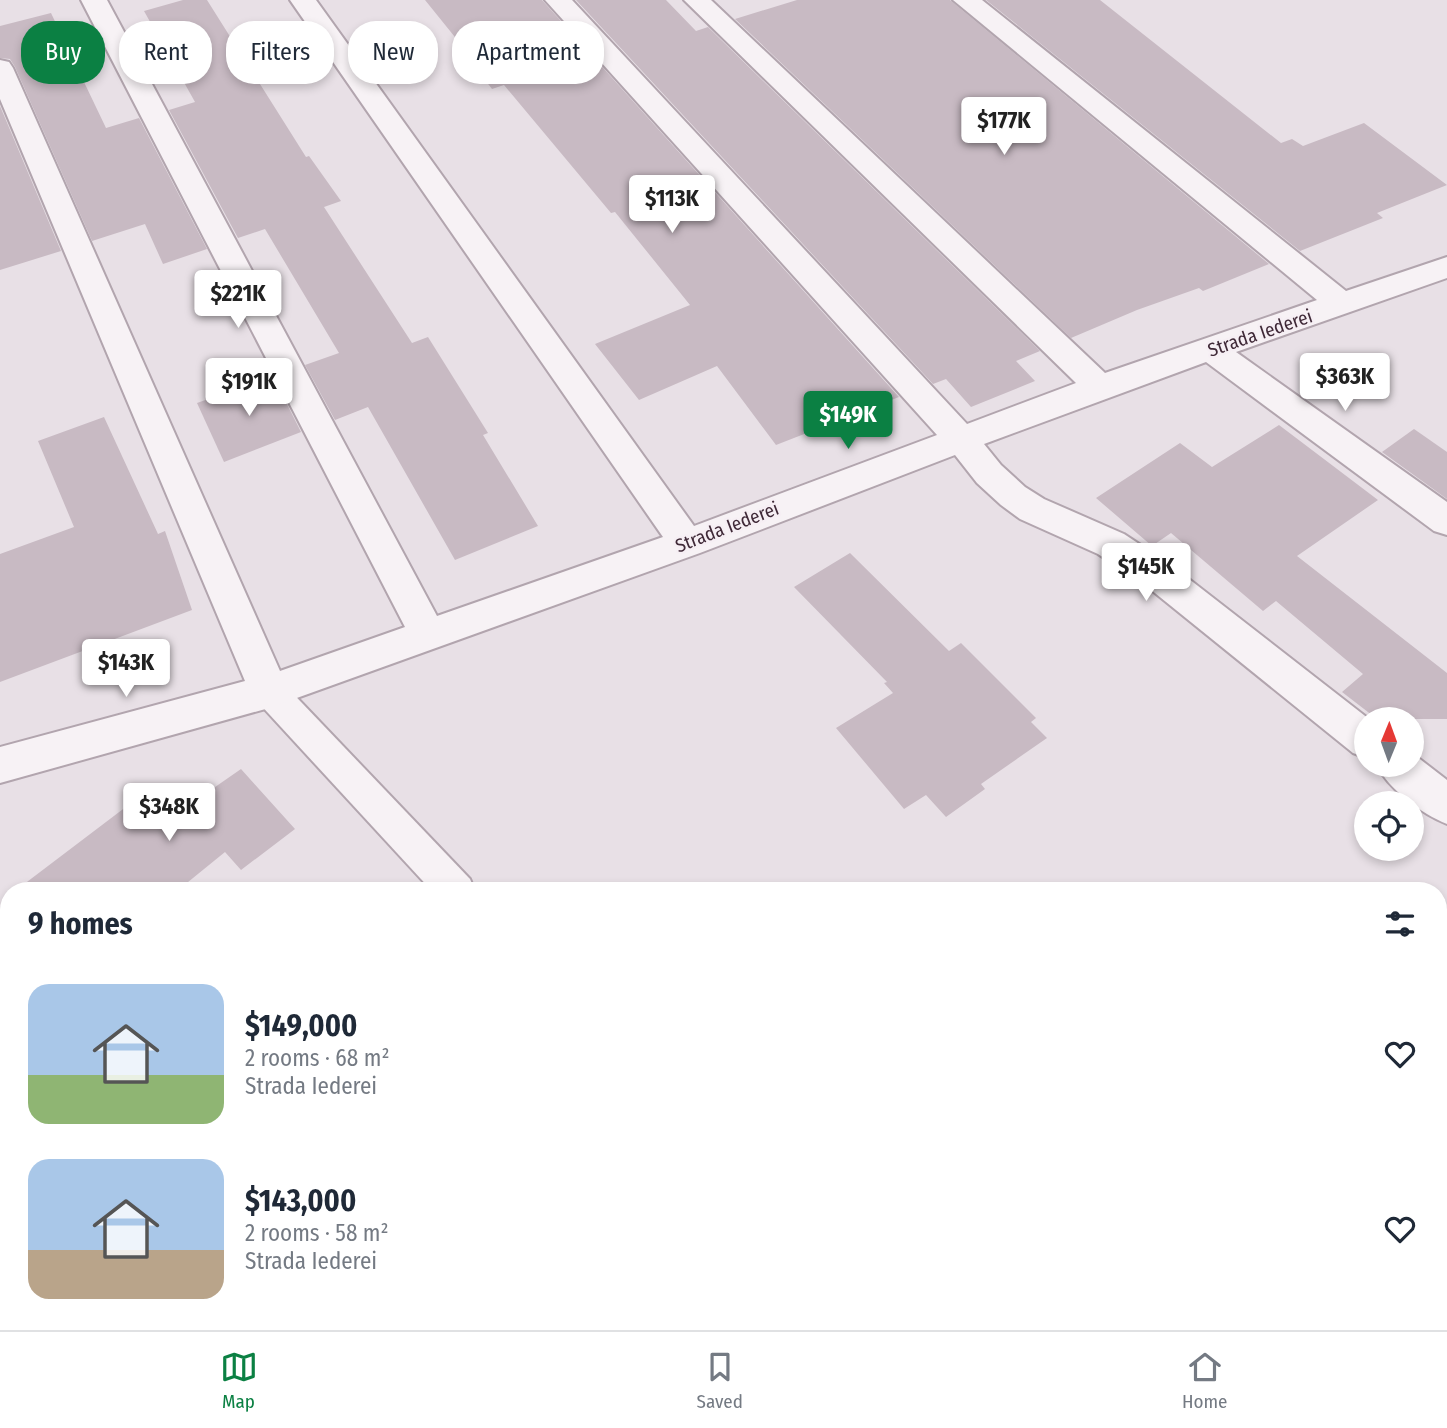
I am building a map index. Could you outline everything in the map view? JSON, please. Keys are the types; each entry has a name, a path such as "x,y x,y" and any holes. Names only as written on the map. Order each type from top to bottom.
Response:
{"street":[{"path":"94,0 429,635"},
{"path":"303,0 687,543"},
{"path":"558,0 960,438 989,474 1032,509 1111,544 1158,575 1354,731"},
{"path":"697,0 1100,387"},
{"path":"965,0 1342,304"},
{"path":"0,68 269,691"},
{"name":"Strada Iederei","path":"0,765 269,691 687,543 1100,387 1447,267"},
{"path":"1211,350 1447,521"},
{"path":"1412,777 1447,805"}],"lane":[{"path":"269,691 449,882"}],"building":[{"path":"183,0 207,0 226,30 226,84 260,84 306,157 309,156 341,201 324,207 412,343 428,337 488,433 483,435 538,526 455,560 368,407 335,420 305,365 339,353 265,229 238,238 169,110 195,102 185,84 212,84 212,21 150,21 144,11"},
{"path":"425,0 542,0 561,21 452,21 452,33"},
{"path":"576,0 666,0 696,31 708,27 1040,351 1016,361 1035,381 971,407 946,379 933,384 604,30 604,21 596,21"},
{"path":"797,0 950,0 1269,264 1203,291 1199,288 1137,310 1071,338 735,19"},
{"path":"986,0 1100,0 1281,143 1292,139 1303,146 1364,123 1447,185 1377,213 1383,218 1300,251"},
{"path":"51,13 55,21 21,21 21,81 10,59 0,58 0,26"},
{"path":"604,69 899,397 776,445 717,366 639,400 595,344 690,305 615,212 611,213 504,85 492,89 488,84 604,84"},
{"path":"23,84 85,84 106,128 139,118 207,249 163,264 145,224 92,241"},
{"path":"0,106 61,251 0,270"},
{"path":"273,376 301,432 224,462 197,403"},
{"path":"104,417 158,534 165,531 192,610 0,682 0,554 74,527 38,441"},
{"path":"1279,425 1378,500 1297,556 1447,673 1447,719 1424,719 1424,707 1361,707 1342,692 1363,674 1276,601 1263,611 1171,533 1152,546 1096,498 1180,443 1212,467"},
{"path":"1414,429 1447,452 1447,499 1382,452"},
{"path":"850,553 949,651 961,643 1036,718 1031,722 1047,738 981,784 985,789 946,817 926,795 904,809 836,728 893,693 884,683 887,682 794,587"},
{"path":"241,769 295,829 241,870 225,852 188,882 27,882 135,800 159,826"}]}
